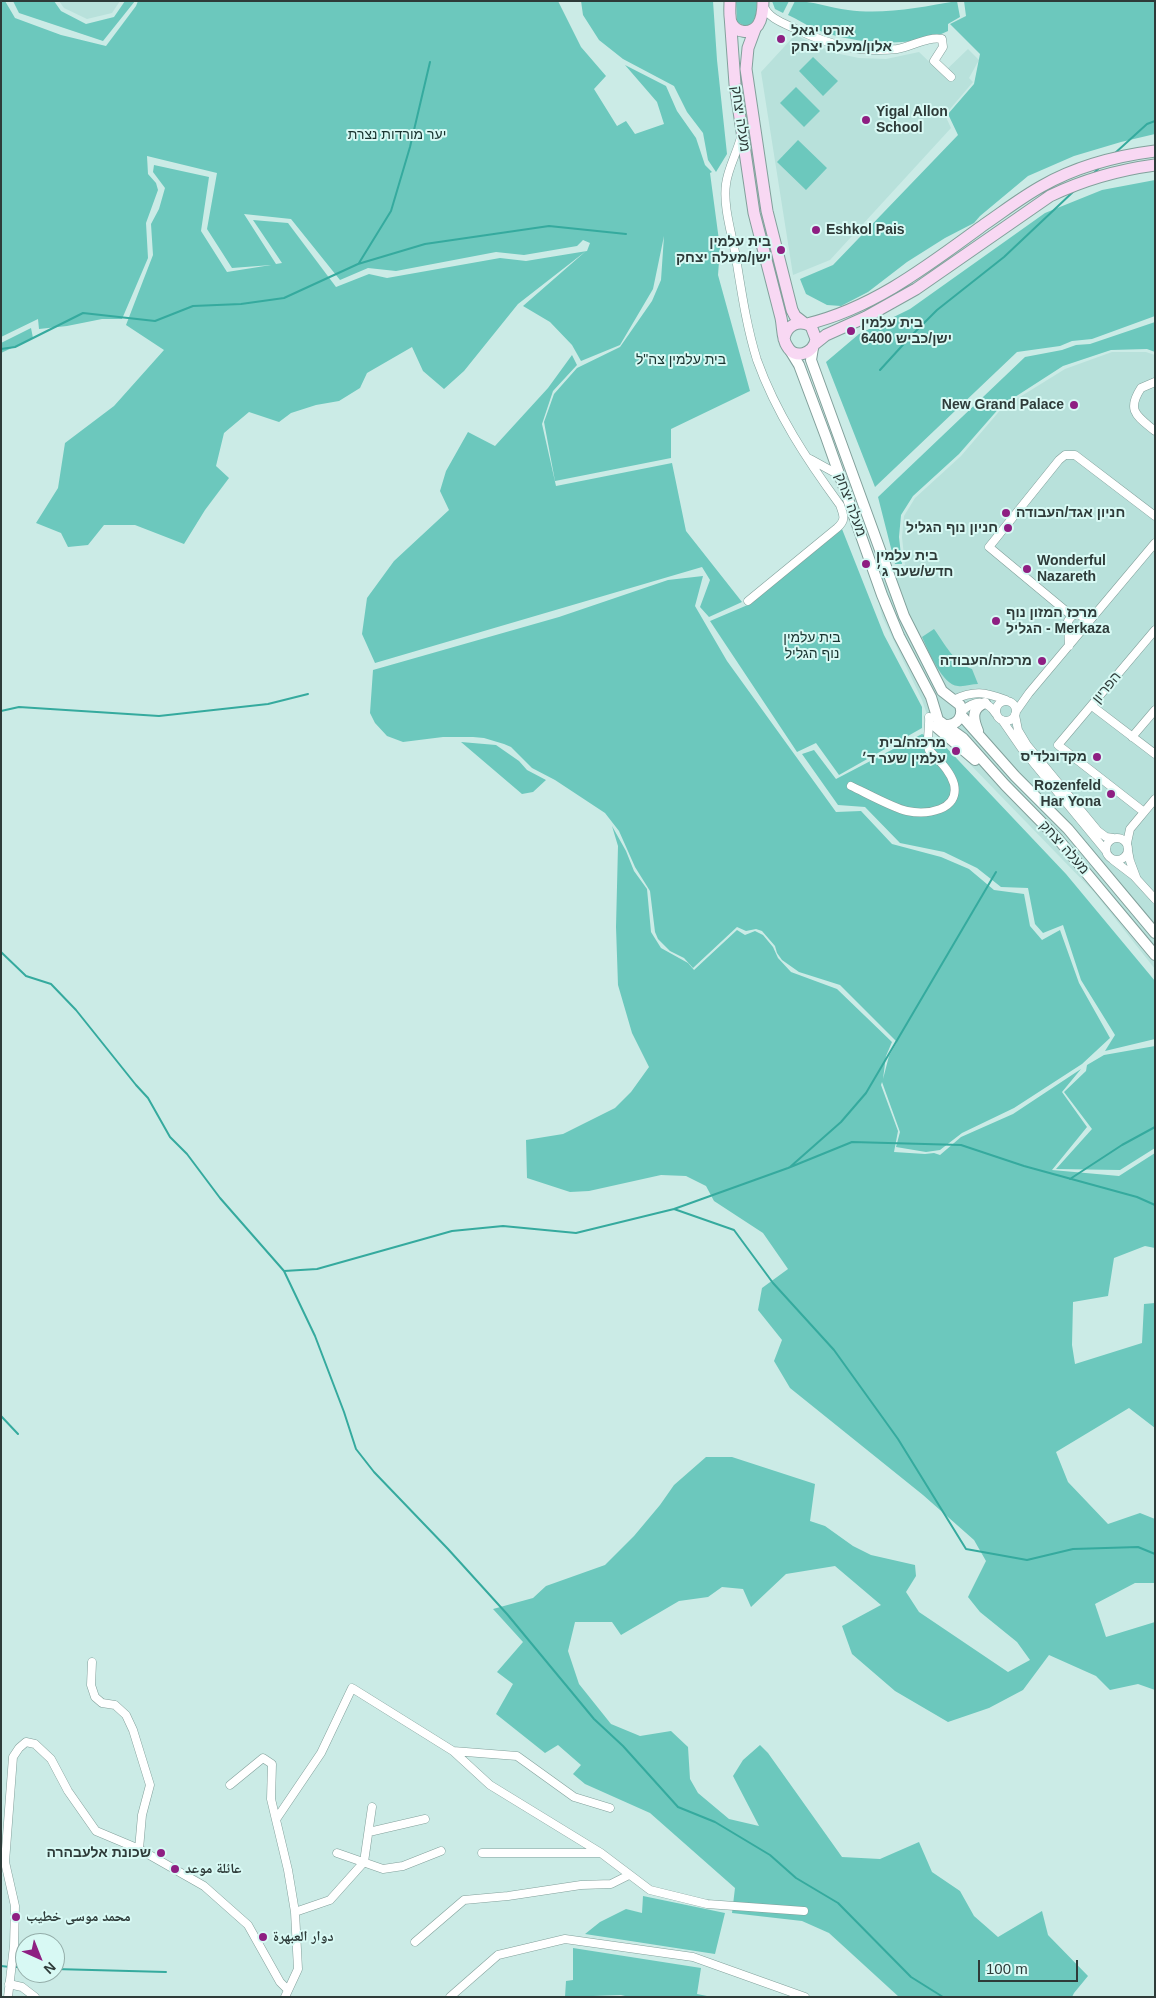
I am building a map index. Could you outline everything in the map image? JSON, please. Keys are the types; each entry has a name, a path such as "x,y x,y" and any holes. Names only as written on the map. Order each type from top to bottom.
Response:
{"main road":[{"name":"מעלה יצחק","path":"730,1 735,84 757,230 784,339"},
{"name":"מעלה יצחק","path":"763,3 748,48 746,68 767,211 792,310 795,316 805,323"},
{"path":"730,15 733,25 740,30 748,32 756,27"},
{"path":"1155,151 1104,161 1057,178 1024,196 894,287 833,317 805,323 799,322 790,326 784,339 788,348 792,352 801,354 826,335 866,317 916,289 1050,196 1108,173 1155,164"},
{"path":"805,323 816,334 814,346"}],"street":[{"path":"763,3 768,14 782,23 821,40 854,49 900,49 935,39 942,39 943,47 934,61 951,77"},
{"path":"756,27 770,20 782,23"},
{"path":"742,133 725,186 738,270 757,358 776,405 805,455 840,505 844,516 844,522 748,601"},
{"name":"מעלה יצחק","path":"814,346 811,360 894,591 926,661 942,690 952,699"},
{"name":"מעלה יצחק","path":"792,352 799,365 878,584 899,636 931,697 932,715"},
{"path":"1155,382 1140,388 1133,404 1134,412 1137,416 1155,431"},
{"path":"805,455 818,465 839,475"},
{"path":"1072,616 989,547 1059,460 1065,455 1075,456 1155,516"},
{"path":"1002,720 1009,721 1016,713 1029,693 1155,543"},
{"path":"1069,646 1068,621 1072,616 1078,614 1083,617 1086,626"},
{"name":"הפריון","path":"1144,812 1058,745 1155,630"},
{"path":"851,786 907,811 932,812 942,809 950,802 954,785 944,767 929,750 928,743 932,715 941,701 970,693 993,695 1014,704 1018,730 1027,745 1098,831 1106,837 1124,840 1132,868 1140,882"},
{"path":"996,714 997,706 1007,700 1019,699 1029,693"},
{"path":"952,699 959,703 961,713"},
{"path":"932,715 946,725 956,722 961,713 974,703 986,703 992,707 1022,748 1106,851 1107,855 1140,882 1155,899"},
{"path":"980,736 973,717 976,708 986,703"},
{"path":"1092,706 1155,754"},
{"path":"1132,737 1155,710"},
{"name":"מעלה יצחק","path":"961,713 1015,776 1068,829 1155,933"},
{"path":"932,715 938,728 1029,810"},
{"name":"מעלה יצחק","path":"946,725 963,738 1064,846 1155,955"},
{"path":"928,743 933,736 938,734 949,736"},
{"path":"1113,860 1124,858 1127,837 1134,824 1155,799"},
{"path":"1106,851 1106,845 1134,824"},
{"path":"92,1662 91,1685 95,1697 102,1703 115,1705 126,1715 133,1730 150,1785 142,1815 140,1849"},
{"path":"277,1818 321,1753 352,1688 453,1751 490,1785 601,1853 650,1890 707,1904 804,1911"},
{"path":"8,1997 14,1946 15,1906 5,1862 13,1757 26,1742 35,1744 52,1759 68,1791 96,1831 140,1849 204,1886 248,1925 287,1993"},
{"path":"453,1751 518,1756 574,1797 610,1808"},
{"path":"230,1785 263,1758 272,1764 271,1799 277,1818 295,1912 298,1969 287,1993"},
{"path":"295,1912 330,1900 364,1862 372,1807"},
{"path":"369,1832 425,1819"},
{"path":"337,1853 383,1870 403,1866 441,1851"},
{"path":"482,1853 601,1853"},
{"path":"415,1942 464,1900 508,1896 581,1885 611,1884 629,1875"},
{"path":"450,1997 498,1955 565,1939 693,1957 805,1997"},
{"path":"10,1984 22,1987 35,1997"}],"shaded area":[{"path":"59,1 120,1 112,13 87,19 64,8"},
{"path":"795,35 835,53 859,58 886,59 919,52 942,74 968,49 979,60 969,78 973,82 945,115 951,128 830,260 793,275 761,72"},
{"path":"1112,352 1146,352 1155,355 1155,969 1094,892 930,723 922,700 882,616 873,578 905,565 902,537 904,516 915,498 961,456 1002,408 1065,369"}],"green space":[{"name":"יער מורדות נצרת","path":"1,1 5,1 15,18 61,35 106,46 138,1 558,1 581,47 606,76 594,89 617,126 626,121 635,134 664,124 657,102 625,65 666,86 677,111 696,138 705,165 712,172 710,173 720,248 718,275 750,391 671,429 671,458 555,481 544,422 554,394 577,368 620,347 652,301 661,280 664,236 653,289 620,345 581,361 572,345 550,322 523,306 586,251 518,304 464,371 444,389 423,371 412,347 367,373 360,388 339,401 316,405 291,413 279,422 249,412 224,433 216,466 229,478 205,510 184,544 135,525 104,525 88,545 68,547 61,533 36,523 58,488 65,443 114,406 164,350 126,325 153,255 151,224 159,209 165,188 153,172 154,165 209,177 201,231 227,272 271,265 232,268 207,229 217,173 147,156 148,174 156,183 158,190 146,223 148,258 122,319 102,319 39,329 38,319 1,337","holes":["244,214 291,219 340,280 368,268 396,271 496,252 524,255 577,246 583,240 590,243 587,251 526,261 500,258 387,278 369,274 336,287 288,223 253,220 282,263 276,264"]},
{"path":"13,1 54,1 61,11 86,24 114,17 125,1 135,1 103,41 19,13"},
{"path":"581,1 713,1 727,154 716,172 708,160 703,133 687,112 674,86 623,59 599,40 583,15"},
{"path":"736,1 757,1 756,16 751,25 745,26 737,22"},
{"path":"772,1 789,1 783,13 775,9"},
{"path":"795,1 848,10 875,12 903,10 957,1 960,17 948,24 948,31 934,37 900,42 864,41 815,29 788,15"},
{"path":"964,1 1155,1 1155,134 1074,156 1028,176 974,223 945,238 907,262 868,292 841,306 827,305 806,294 800,279 833,265 958,135 948,114 974,84 980,54 950,24 966,16"},
{"path":"813,57 838,81 823,96 799,71"},
{"path":"796,87 820,111 804,127 780,103"},
{"path":"798,140 827,168 806,190 777,162"},
{"path":"1155,180 1155,316 1092,339 1017,352 875,487 826,362 859,334 910,309 1045,213 1102,190"},
{"path":"1155,322 1155,352 1147,349 1111,350 1063,366 1001,406 959,454 913,496 901,515 899,537 902,564 895,564 878,497 1025,357 1062,350 1076,345 1090,344"},
{"path":"31,328 33,338 1,353 1,343"},
{"path":"572,355 577,365 553,391 542,424 556,486 672,463 686,531 742,602 709,617 700,607 710,580 702,567 375,663 362,634 367,598 394,561 449,510 440,491 446,471 468,432 495,446 548,388"},
{"name":"בית עלמין נוף הגליל","path":"842,529 884,635 922,707 922,728 839,775 816,743 797,752 710,621 750,604"},
{"path":"703,576 695,606 727,661 836,812 861,811 892,844 941,857 969,869 994,890 1024,894 1030,926 1042,940 1060,930 1079,983 1110,1038 1082,1064 1014,1108 962,1133 940,1150 926,1152 896,1147 900,1132 882,1082 881,1085 898,1131 894,1152 934,1153 940,1155 961,1137 1013,1114 1081,1069 1062,1092 1087,1127 1052,1170 1119,1176 1155,1153 1155,1248 1145,1246 1114,1258 1108,1296 1073,1302 1072,1345 1075,1364 1142,1343 1144,1304 1155,1303 1155,1428 1129,1408 1056,1452 1068,1482 1108,1524 1140,1513 1155,1519 1155,1583 1135,1583 1095,1604 1106,1637 1155,1622 1155,1690 1138,1684 1110,1690 1096,1676 1049,1655 1023,1690 989,1708 948,1722 895,1691 852,1654 842,1626 881,1605 835,1566 786,1574 751,1607 743,1589 722,1587 708,1597 679,1601 621,1635 612,1622 575,1622 568,1651 579,1684 611,1724 640,1736 671,1731 688,1747 690,1779 698,1793 729,1819 759,1826 733,1776 743,1760 760,1745 768,1753 842,1857 880,1859 919,1842 932,1872 960,1891 974,1916 998,1937 1042,1911 1048,1935 1088,1976 1072,1997 899,1997 829,1933 802,1921 732,1913 735,1888 650,1813 585,1784 573,1774 581,1765 558,1745 545,1753 496,1714 513,1684 497,1672 523,1642 493,1609 533,1598 546,1586 605,1565 634,1536 674,1485 706,1457 732,1457 815,1484 810,1521 825,1526 853,1546 871,1555 915,1565 916,1576 906,1592 919,1612 1008,1672 1030,1660 1017,1642 980,1612 968,1597 986,1561 974,1540 923,1495 790,1388 774,1361 782,1340 758,1310 762,1288 788,1269 763,1233 714,1201 706,1186 686,1176 661,1175 589,1191 570,1192 527,1178 526,1140 563,1134 615,1108 631,1092 649,1067 632,1033 618,985 616,927 618,846 612,826 626,851 634,871 647,889 651,932 661,948 688,963 694,970 737,930 745,935 755,931 763,935 773,947 778,958 791,972 837,989 892,1042 886,1056 883,1079 889,1056 897,1042 840,985 799,972 782,960 775,946 762,931 756,929 746,931 737,927 693,968 684,958 670,951 658,939 655,932 650,891 635,867 619,831 605,813 555,780 532,768 511,747 484,738 473,737 443,737 403,742 387,736 375,723 370,713 373,670 559,617 668,580"},
{"path":"934,629 955,658 972,669 978,684 958,686 946,680 932,658 922,637"},
{"path":"922,734 942,743 1066,874 1155,981 1155,1039 1105,1051 1115,1035 1081,980 1063,925 1043,933 1035,924 1028,888 1001,887 977,868 944,852 900,843 865,807 838,805 802,754 814,750 836,779"},
{"path":"461,742 496,745 519,761 527,770 546,780 533,792 522,794"},
{"path":"1155,1046 1155,1148 1120,1170 1056,1169 1092,1129 1064,1092 1086,1071 1087,1065 1104,1055"},
{"path":"643,1896 725,1913 715,1954 585,1934 600,1922 626,1909 642,1913"},
{"path":"573,1948 701,1968 697,1994 712,1997 629,1997 621,1995 565,1997 566,1981 573,1980"}],"waterway":[{"path":"359,263 391,211 410,147 430,62"},
{"path":"1114,154 1147,124 1155,121"},
{"path":"1093,174 1100,167"},
{"path":"880,370 937,310 1004,257 1074,191"},
{"path":"1,349 15,347 83,313 155,321 193,306 241,304 284,298 358,264 425,244 549,226 626,234"},
{"path":"1,711 19,707 159,716 268,704 308,694"},
{"path":"790,1167 841,1122 866,1093 996,872"},
{"path":"1,952 26,976 51,984 76,1010 148,1098 170,1137 187,1154 220,1198 284,1271 315,1336 356,1449 374,1472 507,1614 594,1719 623,1746 678,1807 715,1822 770,1855 796,1878 838,1903 911,1977 943,1997"},
{"path":"1070,1179 1122,1145 1155,1127"},
{"path":"674,1209 788,1168 852,1142 961,1145 1024,1166 1137,1197 1155,1205"},
{"path":"284,1271 317,1269 452,1231 503,1226 576,1233 674,1209 734,1230 773,1283 834,1350 898,1439 966,1549 1027,1560 1073,1549 1138,1547 1155,1554"},
{"path":"1,1416 18,1434"},
{"path":"1,1966 10,1967"},
{"path":"65,1969 166,1972"}],"place":[{"name":"אורט יגאל אלון/מעלה יצחק","path":"781,39"},
{"name":"Yigal Allon School","path":"866,120"},
{"name":"Eshkol Pais","path":"816,230"},
{"name":"בית עלמין ישן/מעלה יצחק","path":"781,250"},
{"name":"בית עלמין ישן/כביש 6400","path":"851,331"},
{"name":"New Grand Palace","path":"1074,405"},
{"name":"חניון אגד/העבודה","path":"1006,513"},
{"name":"חניון נוף הגליל","path":"1008,528"},
{"name":"בית עלמין חדש/שער ג׳","path":"866,564"},
{"name":"Wonderful Nazareth","path":"1027,569"},
{"name":"מרכז המזון נוף הגליל - Merkaza","path":"996,621"},
{"name":"מרכזה/העבודה","path":"1042,661"},
{"name":"מרכזה/בית עלמין שער ד׳","path":"956,751"},
{"name":"מקדונלד'ס","path":"1097,757"},
{"name":"Rozenfeld Har Yona","path":"1111,794"},
{"name":"שכונת אלעבהרה","path":"161,1853"},
{"name":"عائلة موعد","path":"175,1869"},
{"name":"محمد موسى خطيب","path":"16,1917"},
{"name":"دوار العبهرة","path":"263,1937"}],"park label":[{"name":"בית עלמין צה\"ל","path":"681,360"}]}
